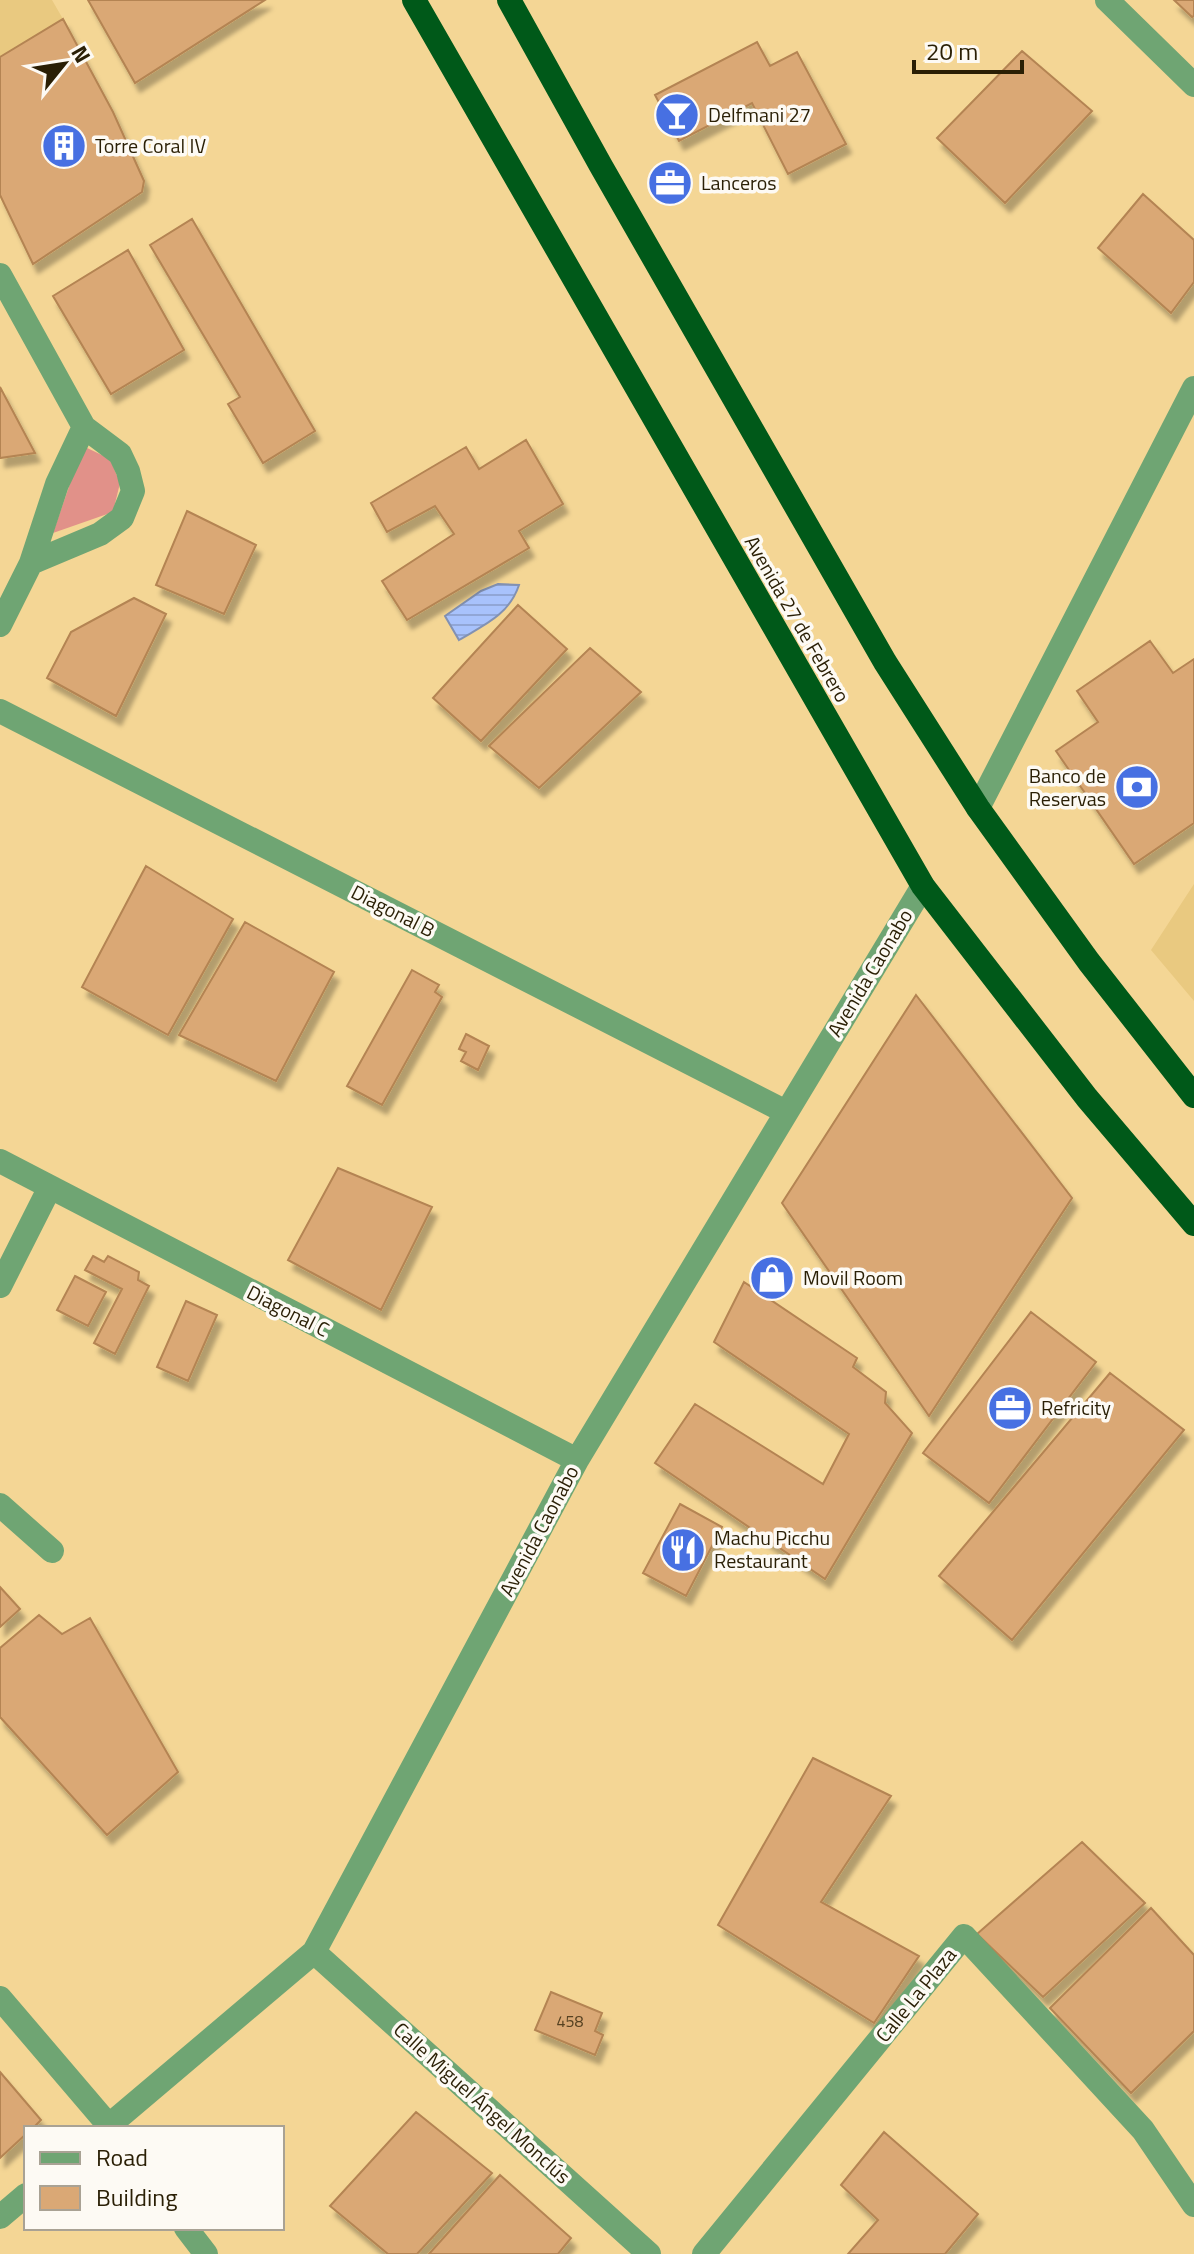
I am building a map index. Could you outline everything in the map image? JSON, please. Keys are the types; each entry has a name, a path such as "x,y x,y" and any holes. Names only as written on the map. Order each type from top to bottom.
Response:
{"highway":[{"name":"Avenida 27 de Febrero","path":"414,0 923,886 1087,1098 1194,1224"},
{"path":"509,0 608,180 885,662 978,808 1089,962 1194,1096"}],"street":[{"path":"1107,0 1194,85"},
{"path":"0,275 84,427 120,454 133,491 122,518 100,534 31,563"},
{"path":"978,808 1194,388"},
{"path":"0,625 31,563 57,484 84,427"},
{"name":"Diagonal B","path":"0,711 786,1112"},
{"name":"Avenida Caonabo","path":"110,2126 314,1952 577,1460 923,886"},
{"name":"Diagonal C","path":"0,1161 577,1460"},
{"path":"0,1286 49,1189"},
{"path":"0,1505 52,1551"},
{"name":"Calle La Plaza","path":"704,2254 964,1936 1143,2130 1194,2205"},
{"name":"Calle Miguel Ángel Monclús","path":"314,1952 649,2254"},
{"path":"0,1998 108,2126"},
{"path":"0,2217 24,2197"},
{"path":"188,2230 206,2254"}],"shaded area":[{"path":"0,0 52,0 63,19 0,57"},
{"path":"83,446 110,459 120,483 113,512 53,533"},
{"path":"1194,884 1194,1001 1151,950"}],"water":[{"path":"498,584 519,585 502,612 459,640 445,616 481,591"}],"building":[{"path":"88,0 265,0 135,83"},
{"path":"1174,0 1194,0 1194,16 1192,17"},
{"name":"Torre Coral IV","path":"63,19 113,112 144,181 142,192 33,264 0,195 0,57"},
{"path":"757,42 770,66 797,52 846,144 788,174 752,103 679,141 655,95"},
{"path":"1022,51 1092,111 1005,203 937,138"},
{"path":"1143,194 1194,240 1194,282 1171,313 1098,248"},
{"path":"192,219 315,431 263,463 228,404 240,397 150,245"},
{"path":"128,250 184,350 111,394 53,296"},
{"path":"0,387 35,453 0,458"},
{"path":"526,440 563,504 519,531 529,548 407,620 382,581 454,534 435,506 387,532 371,503 466,447 479,469"},
{"path":"187,511 256,545 224,614 156,585"},
{"path":"134,598 166,614 116,716 47,678 71,632"},
{"path":"518,605 567,649 481,741 433,698"},
{"name":"Banco de Reservas","path":"1150,641 1173,673 1194,659 1194,823 1134,864 1056,751 1098,722 1077,691"},
{"path":"590,648 641,692 539,788 489,746"},
{"path":"146,866 233,919 168,1035 82,987"},
{"path":"245,922 334,972 276,1081 179,1035"},
{"path":"412,970 439,985 435,992 442,997 382,1105 347,1086"},
{"path":"916,995 1072,1198 929,1416 782,1203"},
{"path":"466,1034 489,1046 478,1070 461,1061 466,1052 459,1049"},
{"path":"338,1168 432,1207 381,1310 288,1260"},
{"path":"93,1256 104,1262 108,1256 139,1272 138,1280 149,1286 115,1354 94,1343 122,1289 85,1270"},
{"path":"75,1276 106,1292 88,1326 57,1310"},
{"path":"744,1282 857,1358 853,1367 886,1392 885,1403 912,1433 825,1579 655,1463 695,1404 823,1484 849,1434 714,1342"},
{"path":"186,1301 217,1315 188,1381 157,1367"},
{"name":"Refricity","path":"1031,1312 1096,1362 989,1503 923,1453"},
{"path":"1110,1373 1184,1430 1012,1640 939,1576"},
{"name":"Machu Picchu Restaurant","path":"680,1504 722,1527 686,1596 643,1573"},
{"path":"0,1587 20,1609 0,1627"},
{"path":"39,1615 62,1634 90,1618 178,1772 107,1835 0,1717 0,1648"},
{"path":"813,1758 891,1796 821,1902 919,1956 874,2023 718,1925"},
{"path":"1082,1842 1145,1903 1043,1997 977,1934"},
{"path":"1151,1908 1194,1955 1194,2031 1131,2093 1050,2008"},
{"path":"551,1992 602,2013 595,2031 603,2035 595,2055 535,2030"},
{"path":"0,2072 41,2120 35,2126 24,2126 24,2136 0,2158"},
{"path":"416,2112 492,2173 417,2254 388,2254 330,2206"},
{"path":"884,2132 978,2214 945,2254 848,2254 878,2220 841,2185"},
{"path":"500,2175 571,2238 558,2254 429,2254"}],"place":[{"name":"Delfmani 27","path":"677,115"},
{"name":"Torre Coral IV","path":"64,146"},
{"name":"Lanceros","path":"670,183"},
{"name":"Banco de Reservas","path":"1137,787"},
{"name":"Movil Room","path":"772,1278"},
{"name":"Refricity","path":"1010,1408"},
{"name":"Machu Picchu Restaurant","path":"683,1550"}]}
